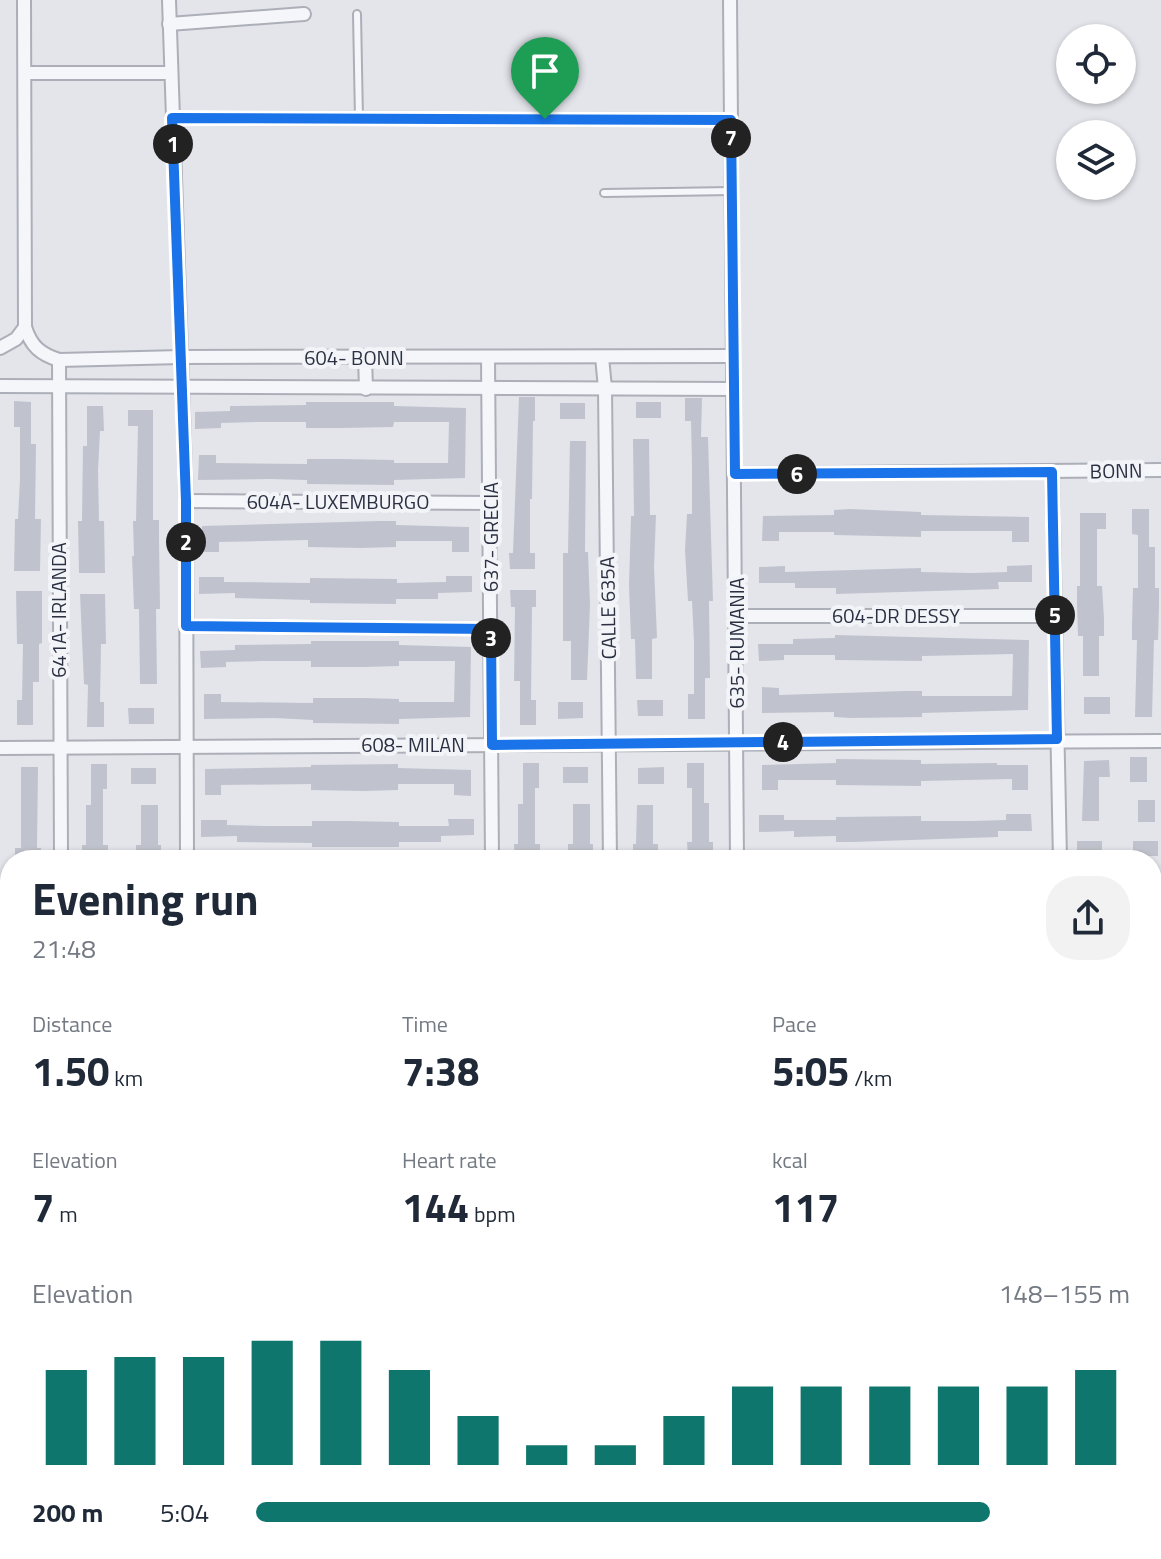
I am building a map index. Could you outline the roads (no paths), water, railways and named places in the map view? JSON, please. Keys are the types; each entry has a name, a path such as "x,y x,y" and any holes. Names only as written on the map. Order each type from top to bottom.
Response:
{"street":[{"path":"24,0 25,327 36,349 59,360"},
{"path":"169,0 169,73 186,501 187,850"},
{"name":"635- RUMANIA","path":"730,0 737,850"},
{"path":"169,24 304,14"},
{"path":"26,73 169,73"},
{"path":"172,118 731,120"},
{"path":"0,348 16,339 25,327"},
{"name":"604- BONN","path":"59,360 733,356"},
{"name":"637- GRECIA","path":"488,357 492,850"},
{"name":"CALLE 635A","path":"602,357 605,388 610,850"},
{"path":"365,358 366,389"},
{"name":"641A- IRLANDA","path":"59,360 61,850"},
{"name":"604- BONN","path":"0,386 734,389"},
{"name":"BONN","path":"735,474 1161,470"},
{"path":"1052,472 1060,850"},
{"name":"604A- LUXEMBURGO","path":"186,501 491,503"},
{"name":"604-DR DESSY","path":"737,616 1055,616"},
{"path":"186,626 491,629"},
{"name":"608- MILAN","path":"0,748 1057,739 1161,741"}],"lane":[{"path":"357,14 359,119"},
{"path":"604,193 732,191"}]}
